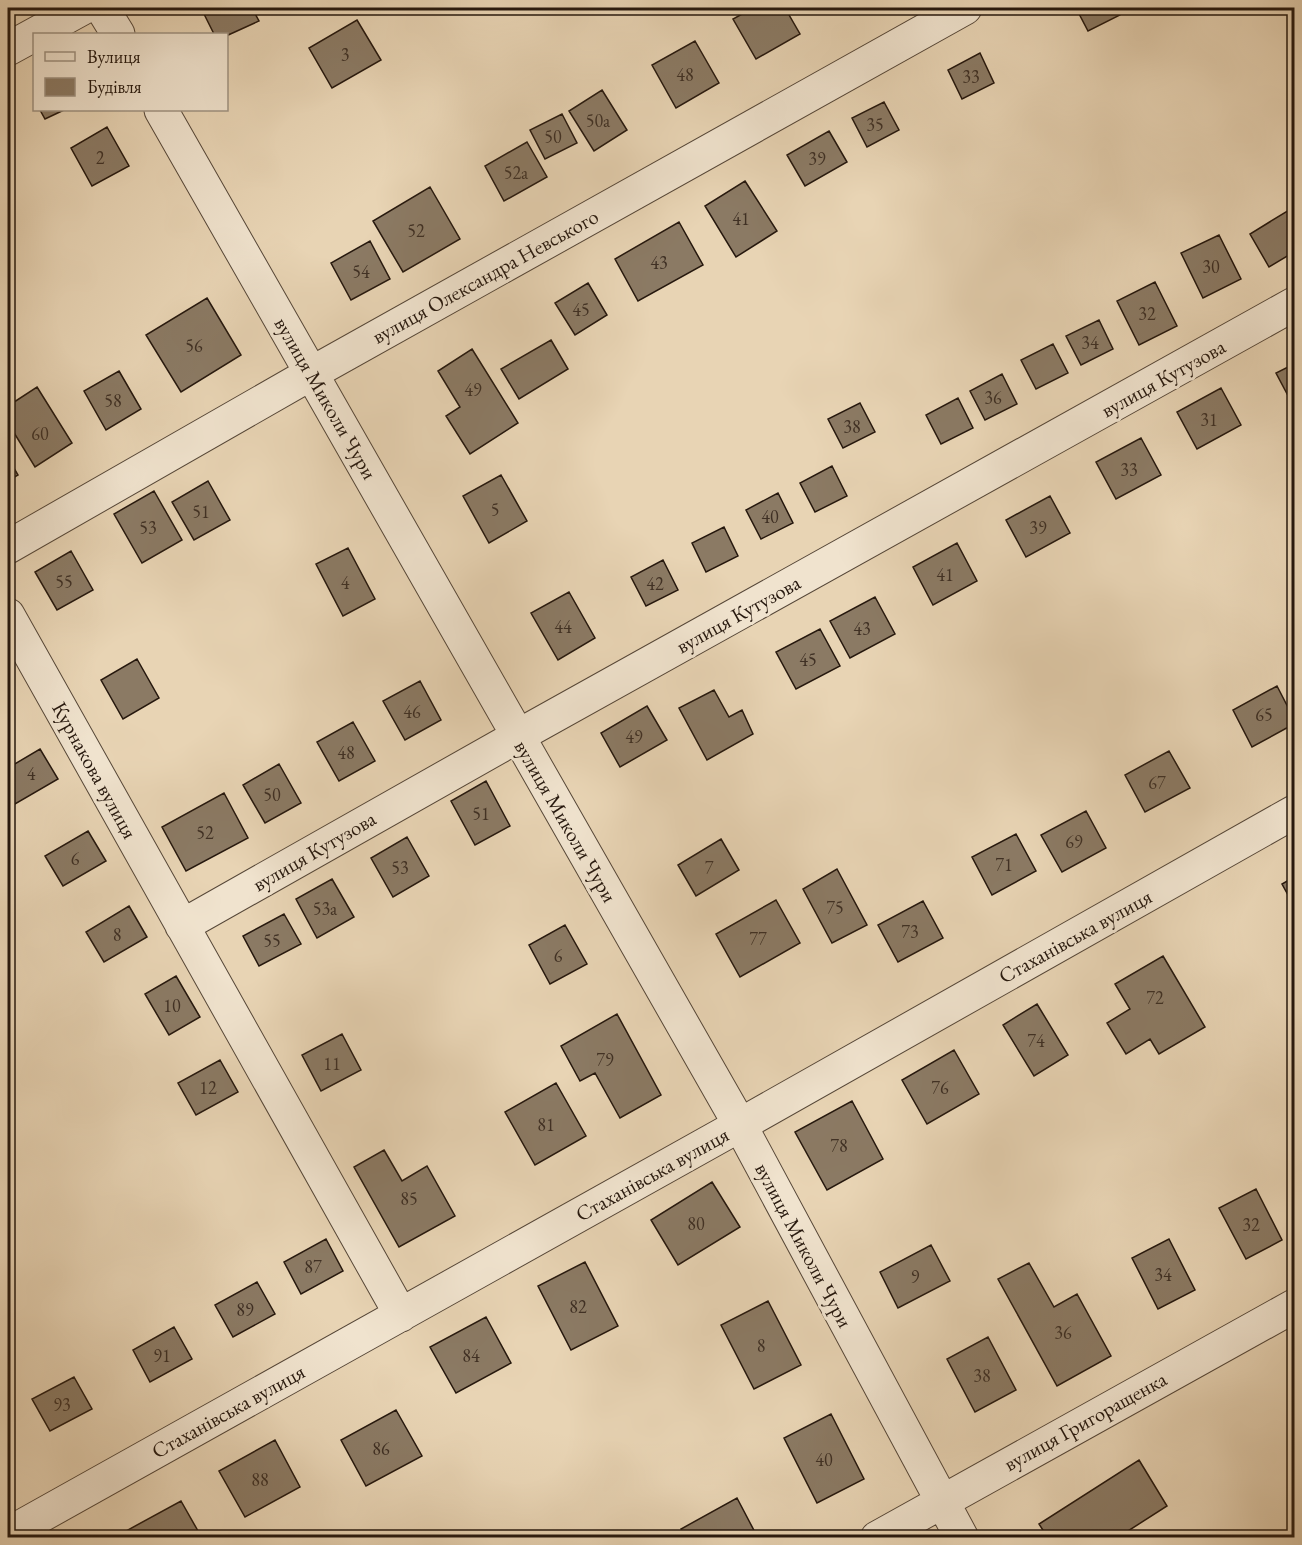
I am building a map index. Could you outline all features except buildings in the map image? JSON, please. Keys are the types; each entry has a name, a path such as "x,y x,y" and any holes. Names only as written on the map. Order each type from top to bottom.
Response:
{"street":[{"path":"37,33 82,8"},
{"path":"102,8 117,33"},
{"name":"вулиця Олександра Невського","path":"8,547 312,373 965,8"},
{"path":"8,49 33,35"},
{"name":"вулиця Миколи Чури","path":"162,111 740,1125 962,1538"},
{"name":"вулиця Кутузова","path":"182,926 1294,304"},
{"name":"Курнакова вулиця","path":"8,615 401,1315"},
{"name":"Стаханівська вулиця","path":"8,1534 1294,812"},
{"name":"вулиця Григоращенка","path":"877,1538 1294,1306"}]}
